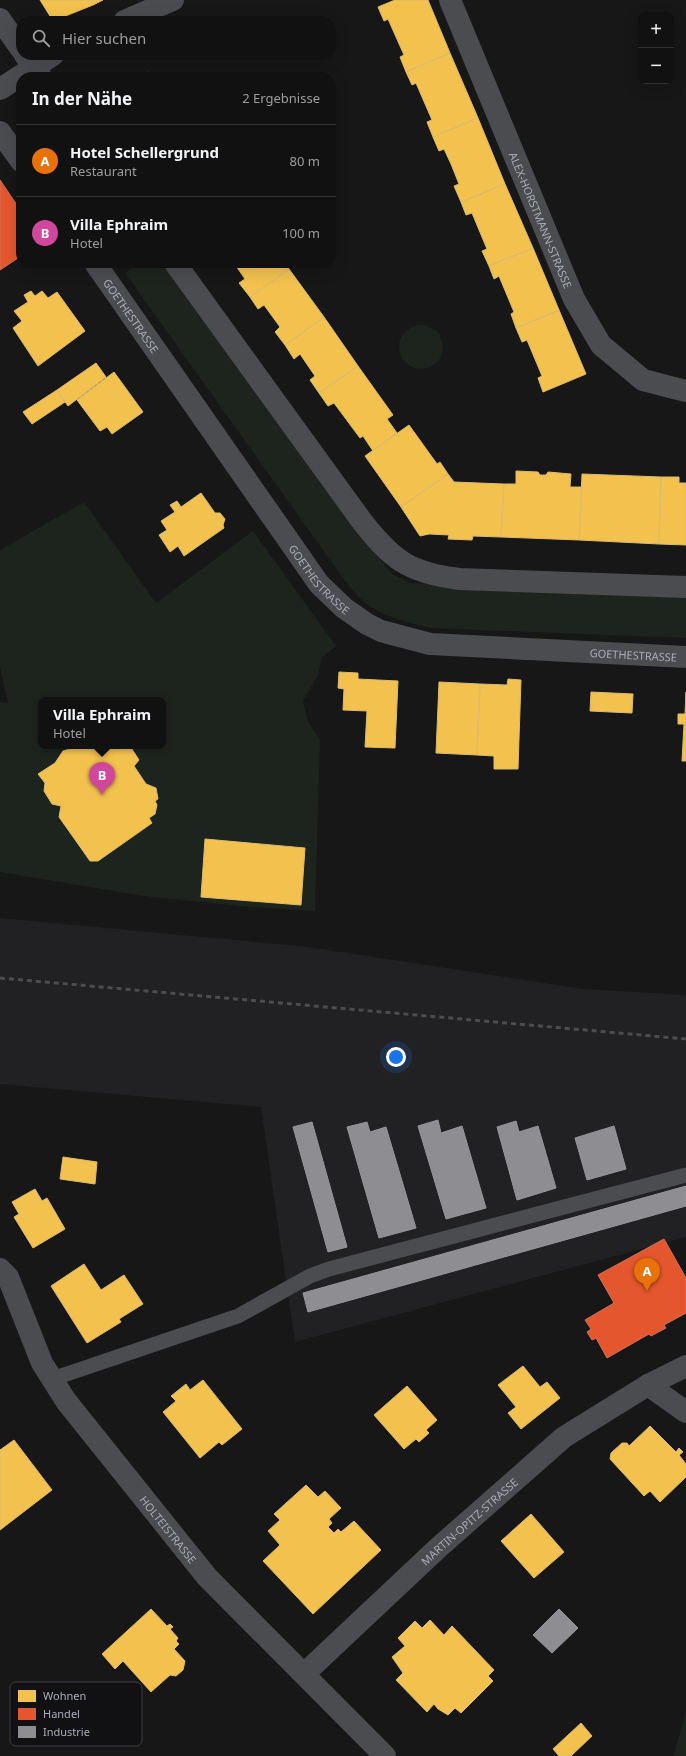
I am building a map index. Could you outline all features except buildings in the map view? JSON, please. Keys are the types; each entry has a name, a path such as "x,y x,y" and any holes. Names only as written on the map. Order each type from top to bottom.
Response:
{"street":[{"path":"136,16 173,0"},
{"name":"ALEX-HORSTMANN-STRASSE","path":"450,0 574,299 600,345 643,380 686,391"},
{"path":"0,19 16,42"},
{"path":"24,72 44,60"},
{"path":"0,89 16,78"},
{"path":"0,132 16,154"},
{"name":"GOETHESTRASSE","path":"98,268 319,584 352,615 381,631 430,644 686,657"},
{"path":"179,268 361,520 378,542 396,559 413,568 434,576 460,579 686,587"},
{"name":"HOLTEISTRASSE","path":"0,1268 8,1277 42,1363 66,1401 207,1577 385,1756"},
{"name":"MARTIN-OPITZ-STRASSE","path":"304,1674 438,1548 564,1437 648,1386 686,1366"},
{"path":"648,1386 686,1412"}],"lane":[{"path":"52,1379 238,1316 310,1276 329,1269 686,1175"}],"shaded area":[{"path":"132,268 170,268 369,546 391,573 409,583 686,595 686,638 430,628 392,617 371,607 352,590 343,578 125,273"},
{"path":"417,325 425,325 437,331 443,343 443,351 437,363 425,369 417,369 405,363 399,351 399,343 405,331"},
{"path":"84,502 156,603 253,531 336,646 322,657 318,675 303,701 308,722 320,739 315,911 240,906 144,896 0,872 0,702 8,703 0,667 0,550"},
{"path":"0,918 308,947 583,989 686,995 686,1237 295,1342 261,1107 0,1084"},
{"path":"686,1714 686,1756 673,1756"}],"railway":[{"path":"0,978 686,1039"}],"place":[{"name":"Villa Ephraim","path":"102,795"},
{"name":"Hotel Schellergrund","path":"647,1291"}]}
